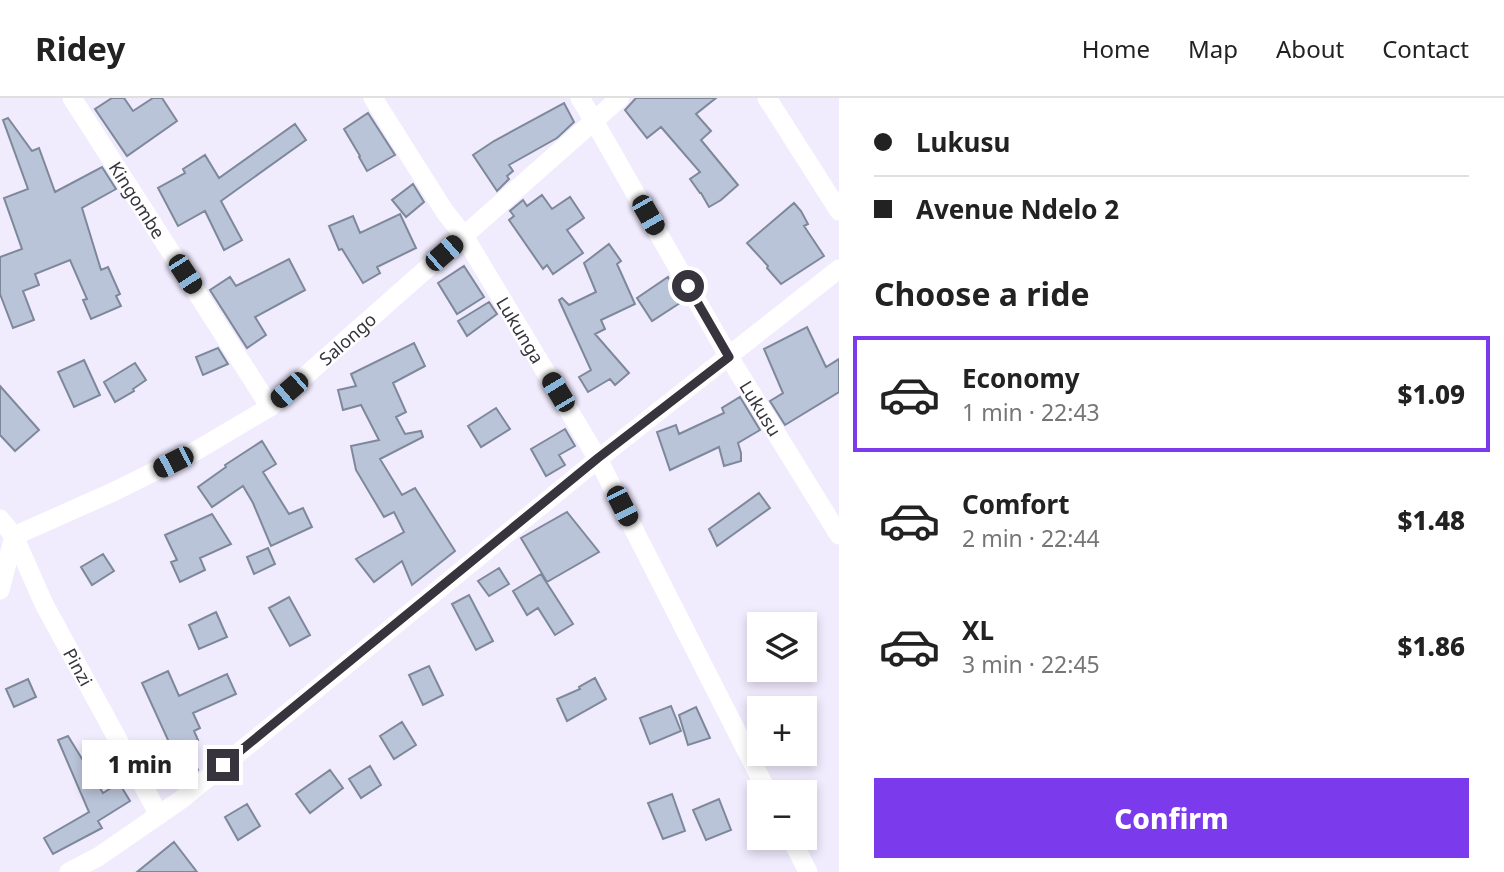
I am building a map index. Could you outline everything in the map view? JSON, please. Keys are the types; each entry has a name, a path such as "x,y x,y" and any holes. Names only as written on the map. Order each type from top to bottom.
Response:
{"street":[{"name":"Kingombe","path":"72,98 270,407"},
{"name":"Lukunga","path":"373,98 445,212 464,236 598,458 761,780"},
{"name":"Lukusu","path":"580,98 729,357 839,535"},
{"name":"Salongo","path":"14,536 194,452 270,407 620,98"},
{"path":"767,98 839,211"},
{"path":"69,872 98,857 182,799 598,458 839,269"},
{"name":"Pinzi","path":"0,519 14,536 44,604 159,816"},
{"path":"0,590 14,536"},
{"path":"797,850 808,872"}],"building":[{"path":"112,98 124,98 133,111 153,98 162,98 177,121 127,156 95,109"},
{"path":"636,98 716,98 696,114 711,131 701,140 738,185 709,207 690,179 700,172 661,127 647,138 625,110"},
{"path":"564,103 574,122 557,138 509,165 513,171 497,191 473,155"},
{"path":"368,113 395,155 367,171 344,129"},
{"path":"8,118 32,151 39,148 55,192 102,167 116,189 82,208 101,270 108,267 120,294 116,296 121,306 91,319 83,300 87,299 70,260 35,274 39,285 23,291 34,320 13,328 0,294 0,257 22,249 4,198 28,189 3,120"},
{"path":"295,124 306,140 221,201 242,240 224,250 205,211 178,226 158,188 185,173 183,169 205,155 219,178"},
{"path":"413,184 424,202 406,217 392,200"},
{"path":"542,195 552,209 570,197 584,218 567,230 583,253 553,274 547,265 543,269 509,220 514,216 510,211 523,200 527,206"},
{"path":"794,203 808,224 804,226 824,256 781,284 747,243"},
{"path":"400,214 416,248 377,267 380,273 363,283 342,249 339,250 329,226 353,216 360,233"},
{"path":"609,244 621,261 617,264 635,304 601,320 605,329 595,334 629,373 615,385 610,379 588,392 579,377 591,370 559,300 562,298 569,305 596,292 584,263"},
{"path":"289,259 305,290 255,317 266,335 247,348 210,290 230,277 236,286"},
{"path":"464,266 484,297 457,314 438,283"},
{"path":"668,277 683,301 652,321 637,298"},
{"path":"489,302 497,314 467,336 458,321"},
{"path":"807,327 826,367 839,359 839,392 785,425 770,401 783,393 764,349"},
{"path":"414,343 425,366 393,383 406,412 396,417 405,434 421,431 423,437 380,459 402,495 415,488 455,551 412,585 402,561 374,582 356,559 404,532 394,512 384,517 356,470 351,446 379,440 361,405 343,410 338,390 356,386 351,374"},
{"path":"218,348 228,364 203,375 196,357"},
{"path":"84,360 100,395 74,407 58,372"},
{"path":"135,363 146,380 115,402 104,382"},
{"path":"0,386 39,430 15,451 0,435"},
{"path":"740,397 760,430 738,443 741,461 724,466 719,447 670,470 657,432 676,425 679,434 724,413 722,408"},
{"path":"496,408 510,429 481,447 468,426"},
{"path":"565,429 575,446 559,455 565,465 546,476 531,449"},
{"path":"262,441 276,464 263,472 289,514 303,508 312,527 271,546 243,486 212,507 198,487 226,467 225,465"},
{"path":"759,493 770,508 717,546 709,529"},
{"path":"567,512 599,552 547,582 521,538"},
{"path":"212,514 231,544 200,558 205,570 180,582 171,562 177,560 165,535"},
{"path":"268,548 275,564 254,574 247,557"},
{"path":"103,554 114,571 92,585 81,567"},
{"path":"499,568 509,584 489,596 478,581"},
{"path":"541,574 573,624 555,635 538,608 527,615 513,591"},
{"path":"469,595 493,641 476,650 452,604"},
{"path":"289,597 310,635 290,646 269,608"},
{"path":"216,612 227,637 199,649 189,625"},
{"path":"429,666 443,695 423,705 409,675"},
{"path":"168,671 179,696 227,674 236,694 193,713 200,728 194,731 198,740 173,751 142,683"},
{"path":"595,678 606,699 567,721 557,699 580,689 579,687"},
{"path":"28,679 36,697 14,707 6,689"},
{"path":"671,706 681,731 650,744 640,718"},
{"path":"696,707 710,738 688,745 679,715"},
{"path":"402,722 416,745 394,759 380,736"},
{"path":"68,736 103,793 119,783 130,801 98,821 102,828 53,854 44,838 89,812 58,740"},
{"path":"190,752 198,770 177,779 169,761"},
{"path":"370,766 381,785 361,798 349,779"},
{"path":"330,770 343,788 310,813 296,794"},
{"path":"672,794 685,831 663,839 648,803"},
{"path":"719,799 731,830 706,840 693,810"},
{"path":"247,804 260,826 238,840 225,817"},
{"path":"174,842 197,872 137,872"}],"route":[{"path":"223,765 598,458 729,357 688,286"}]}
